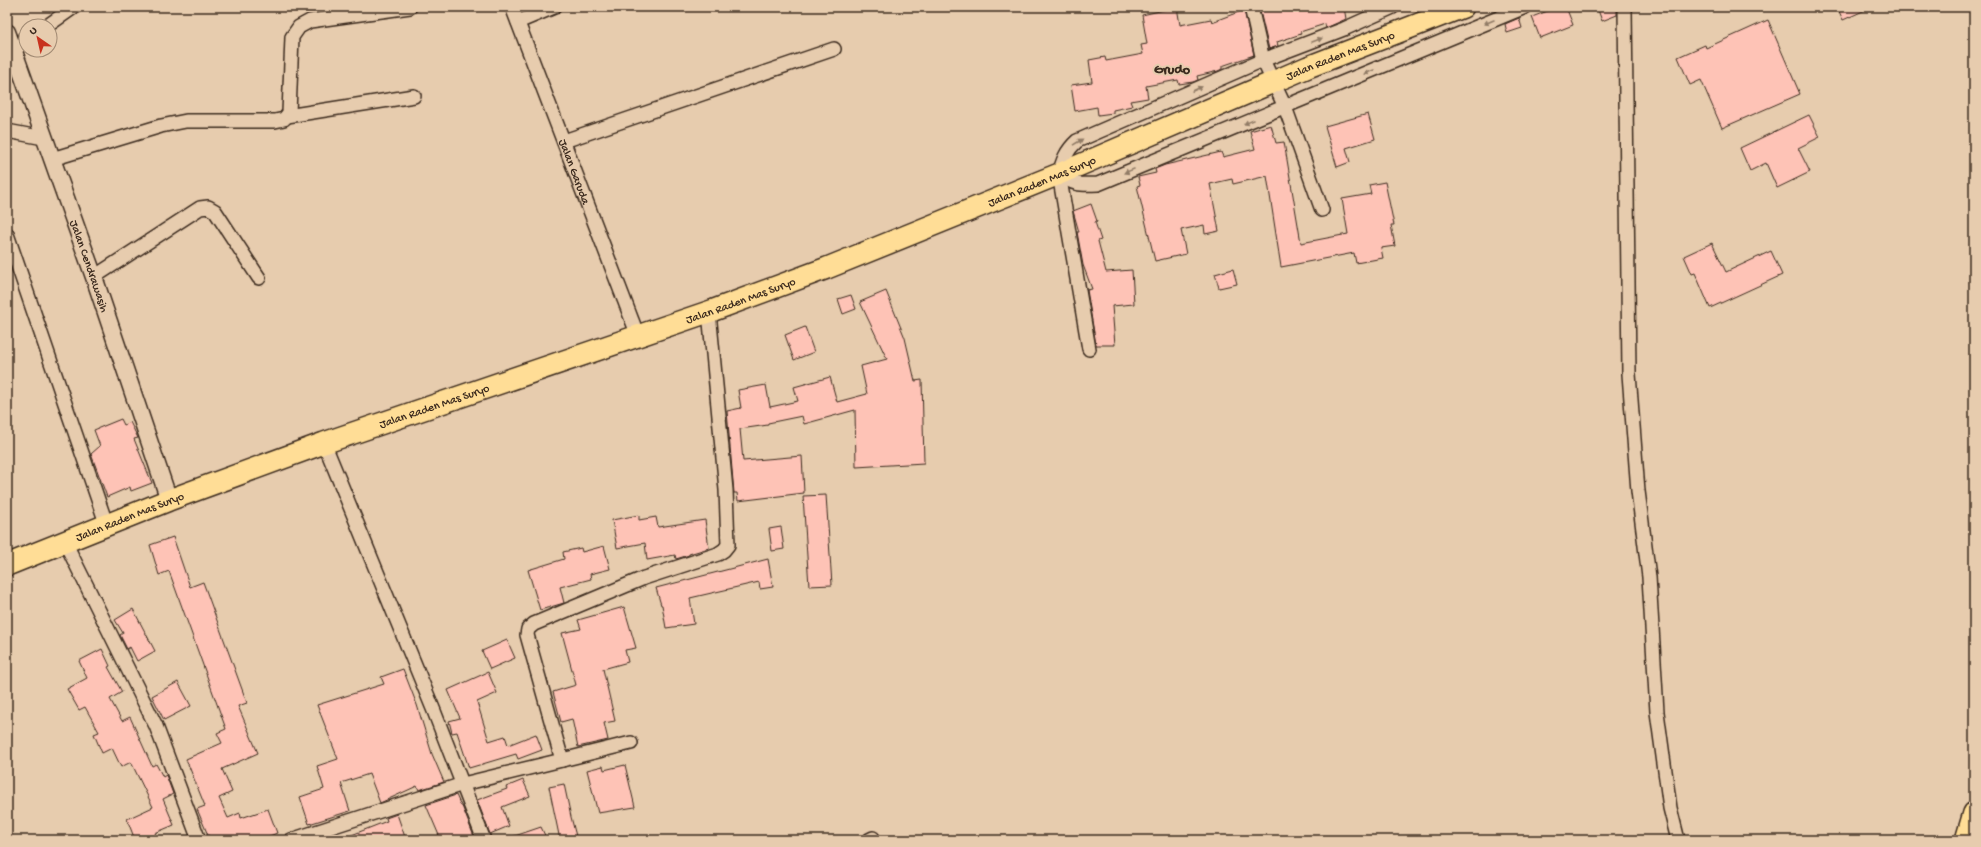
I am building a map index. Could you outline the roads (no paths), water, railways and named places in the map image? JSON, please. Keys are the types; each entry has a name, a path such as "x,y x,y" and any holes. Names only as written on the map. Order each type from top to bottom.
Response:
{"main road":[{"name":"Jalan Raden Mas Suryo","path":"7,565 169,500 324,443 709,312 827,268 927,226 1059,174 1273,82 1463,7"},
{"path":"1966,840 1974,814"}],"street":[{"path":"58,18 74,7"},
{"path":"287,116 289,113 292,37 299,27 310,21 410,7"},
{"name":"Jalan Garuda","path":"512,7 638,336"},
{"path":"518,22 554,7"},
{"path":"1251,7 1263,60 1285,108 1322,210"},
{"path":"1089,349 1059,174 1064,156 1077,141 1263,60 1344,29 1393,7"},
{"path":"1059,174 1072,183 1082,185 1098,184 1285,108 1525,7"},
{"path":"1625,7 1630,374 1638,491 1649,577 1657,712 1670,808 1678,840"},
{"name":"Jalan Cendrawasih","path":"7,32 18,44"},
{"path":"564,141 834,49"},
{"name":"Jalan Cendrawasih","path":"23,58 44,138 94,277 169,500"},
{"path":"52,159 161,126 186,121 275,121 287,116 414,96"},
{"path":"7,132 44,138"},
{"path":"94,277 200,208 208,207 215,211 259,278"},
{"path":"7,234 107,526"},
{"path":"562,760 527,635 528,629 534,624 644,578 718,554 728,545 726,490 709,312"},
{"path":"324,443 484,840"},
{"path":"65,542 156,726 199,840"},
{"path":"291,840 462,784 631,743"}],"district":[{"name":"Grudo","path":"1172,68"}]}
